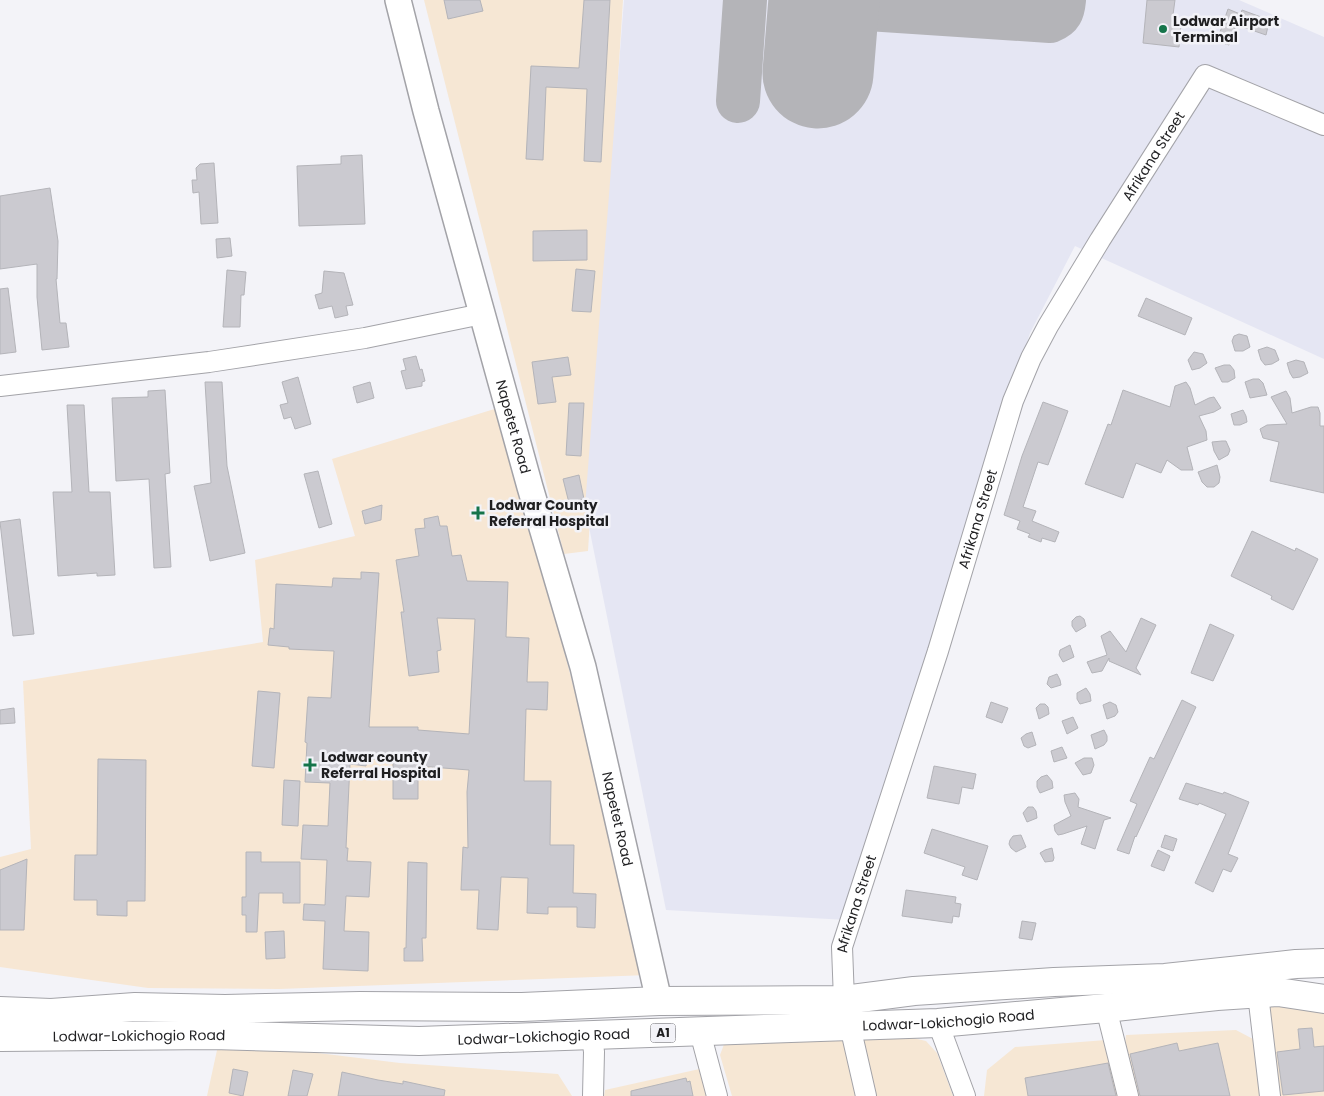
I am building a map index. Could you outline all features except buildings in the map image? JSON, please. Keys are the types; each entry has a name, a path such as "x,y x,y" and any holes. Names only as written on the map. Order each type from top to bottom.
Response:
{"highway":[{"name":"Lodwar-Lokichogio Road","path":"0,1011 52,1013 136,1007 225,1009 360,1006 522,1006 658,1001 844,1000 914,991 1054,982 1165,978 1296,964 1324,963"},
{"name":"Lodwar-Lokichogio Road","path":"0,1037 213,1035 419,1042 531,1036 592,1036 938,1023 1217,996 1278,992 1324,1000"}],"main road":[{"name":"Napetet Road","path":"398,0 426,111 530,487 583,666 658,1001"}],"street":[{"name":"Afrikana Street","path":"844,1000 842,947 938,651 1013,401 1031,358 1048,326 1100,240 1205,75 1324,125"},
{"path":"0,386 209,362 365,338 482,314"},
{"path":"1258,994 1270,1096"},
{"path":"1106,1008 1128,1096"},
{"path":"938,1023 965,1096"},
{"path":"850,1026 866,1096"},
{"path":"700,1032 717,1096"},
{"path":"592,1036 594,1052 593,1096"}],"shaded area":[{"path":"424,0 623,0 588,551 564,554"},
{"path":"624,0 1239,0 1324,37 1324,359 1075,246 1030,333 981,482 847,920 666,910 585,507"},
{"name":"Lodwar county Referral Hospital","path":"501,407 648,975 279,989 148,988 0,967 0,857 31,849 23,681 263,642 255,560 355,536 332,459"},
{"path":"1324,995 1324,1096 1276,1096 1269,999"},
{"path":"1236,1030 1253,1039 1263,1096 1132,1096 1123,1060 1126,1035"},
{"path":"737,1032 913,1038 926,1041 937,1053 953,1096 732,1096 720,1055 726,1039"},
{"path":"1106,1040 1123,1096 984,1096 987,1070 1015,1047"},
{"path":"219,1041 400,1063 558,1074 572,1096 207,1096"},
{"path":"704,1068 712,1096 604,1096 605,1090"}],"taxiway":[{"path":"738,101 745,0"},
{"path":"823,6 1050,21 1057,18 1061,13 1064,0"}],"runway":[{"path":"818,73 824,0"}],"place":[{"name":"Lodwar Airport Terminal","path":"1163,29"},
{"name":"Lodwar County Referral Hospital","path":"478,513"},
{"name":"Lodwar county Referral Hospital","path":"310,765"}]}
